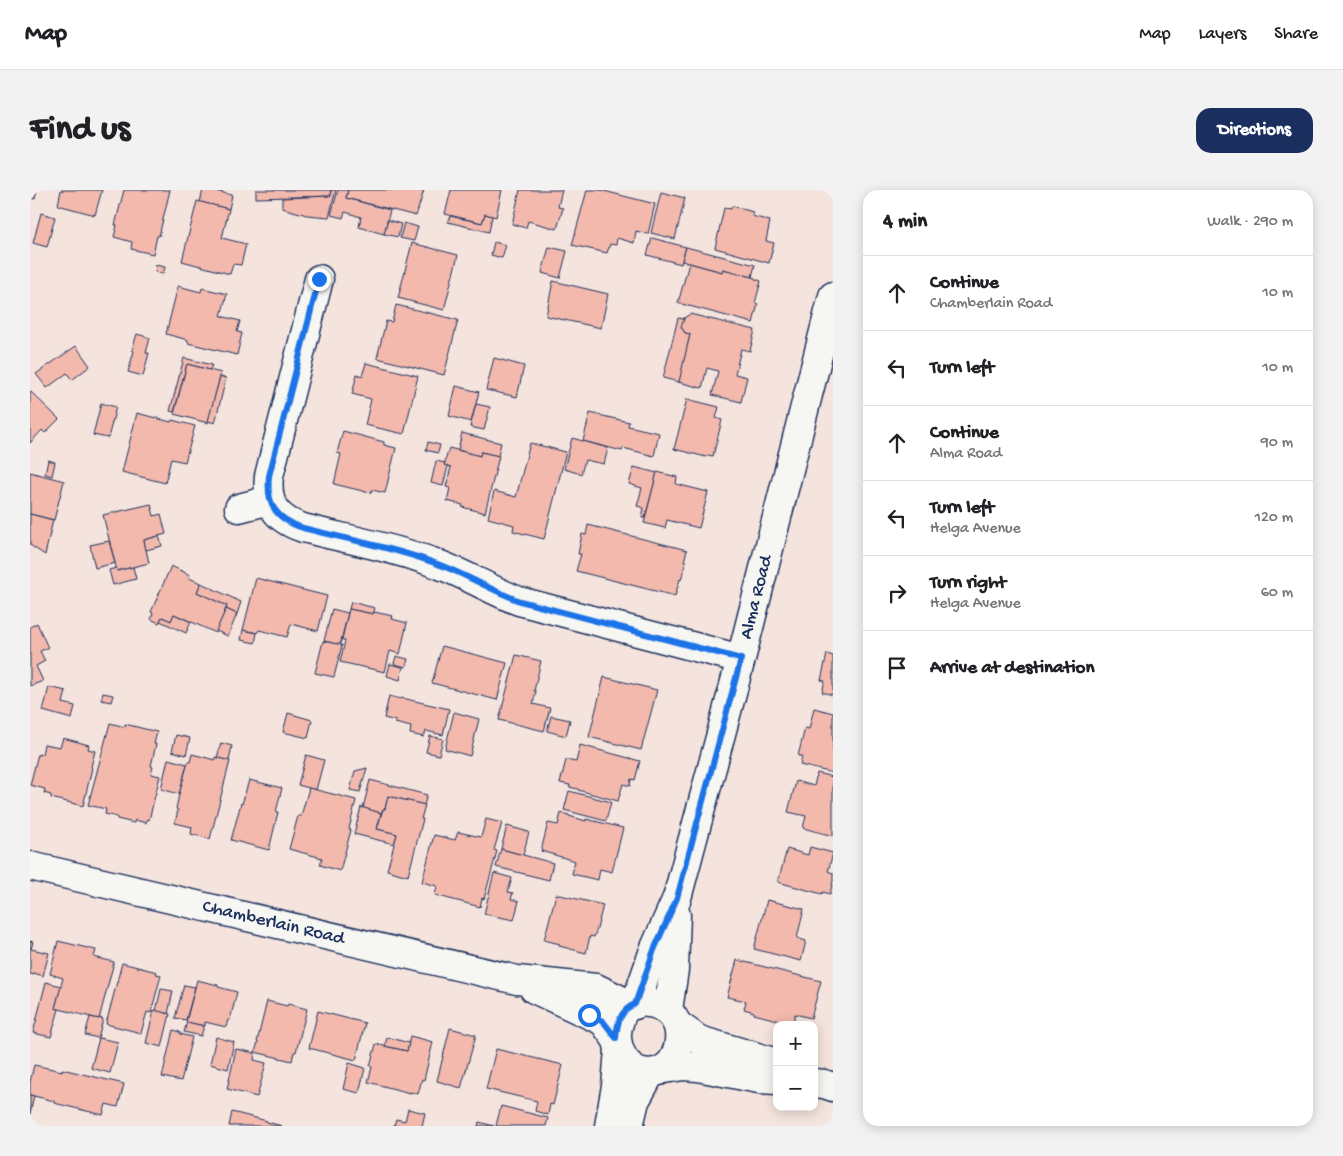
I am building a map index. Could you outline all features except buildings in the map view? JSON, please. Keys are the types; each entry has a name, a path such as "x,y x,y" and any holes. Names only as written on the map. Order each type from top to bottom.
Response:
{"street":[{"path":"319,279 269,476 270,500 276,512 289,523 303,528 415,556 456,572 497,593 527,604 741,659"},
{"name":"Alma Road","path":"632,1006 677,898 741,659 833,296"},
{"path":"239,508 270,500"},
{"name":"Chamberlain Road","path":"30,866 517,980 596,988 632,1006"},
{"name":"Alma Road","path":"673,1018 677,898"},
{"name":"Chamberlain Road","path":"517,980 551,998 603,1021 617,1044"},
{"path":"609,1126 616,1086 617,1026 622,1013 642,1002 656,1004 699,1040 773,1063"},
{"path":"629,1126 635,1101 657,1071 672,1062 677,1052 680,1040 673,1018"},
{"path":"617,1044 623,1059 633,1068 641,1071 657,1071 683,1066 773,1080"}],"route":[{"path":"319,279 269,476 270,500 276,512 289,523 303,528 415,556 435,563 497,593 520,601 741,659 677,898 654,950 635,1004 628,1007 622,1013 617,1026 616,1038 603,1021 589,1015"}]}
